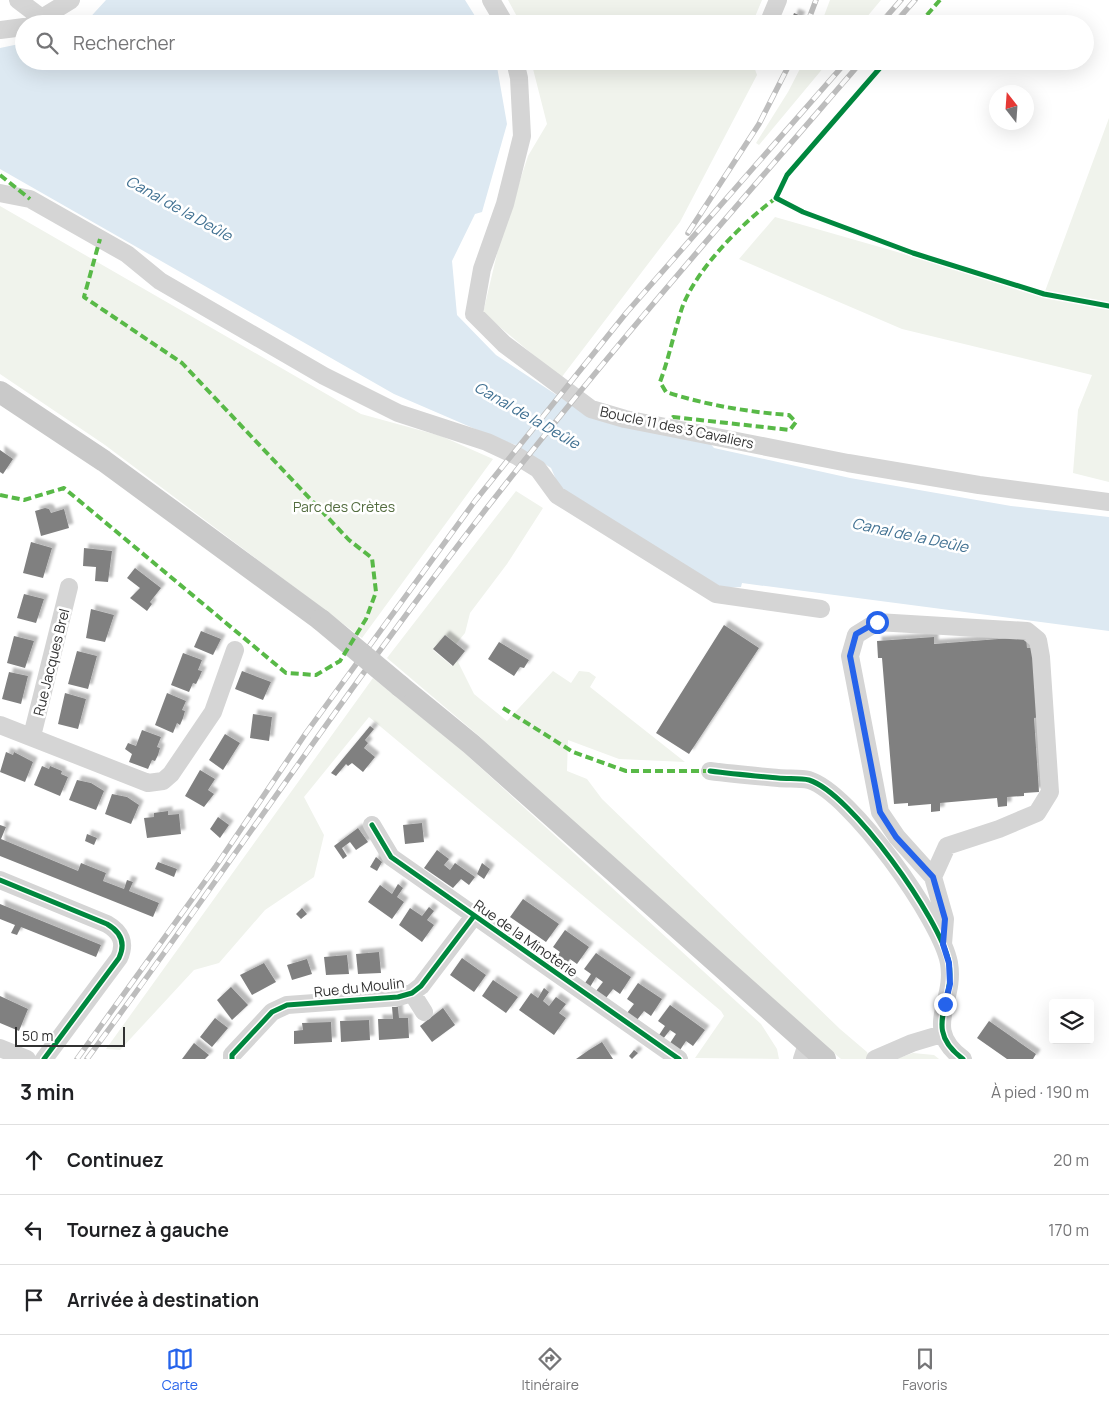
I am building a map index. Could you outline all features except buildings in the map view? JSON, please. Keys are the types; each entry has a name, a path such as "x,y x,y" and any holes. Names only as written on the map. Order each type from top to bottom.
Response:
{"main road":[{"path":"0,392 104,461 321,620 479,751 804,1052 824,1059"}],"street":[{"path":"18,0 31,15"},
{"path":"48,15 71,0"},
{"path":"491,0 500,15"},
{"path":"772,15 778,0"},
{"path":"0,30 15,28"},
{"name":"Boucle 11 des 3 Cavaliers","path":"517,70 522,136 505,204 482,269 474,314 504,344 591,409 625,419 848,463 979,486 1109,502"},
{"path":"0,193 30,199 127,254 160,281 324,376 398,413 487,442 517,456 538,469 557,495 716,594 822,609"},
{"name":"Rue Jacques Brel","path":"32,736 69,587"},
{"path":"933,877 947,846 999,829 1037,813 1050,792 1041,657 1038,640 1027,631 877,622 856,634 850,656 880,812 896,837 933,877 945,919 943,944"},
{"path":"0,725 148,783 163,781 171,774 213,712 235,650"},
{"path":"710,772 809,780 839,798 880,846 921,904 943,944 949,963 950,984 940,1022 942,1034 950,1050 964,1059"},
{"name":"Rue de la Minoterie","path":"372,825 391,857 675,1058"},
{"path":"0,880 107,924 119,932 122,939 123,945 119,958 44,1059"},
{"name":"Rue du Moulin","path":"232,1059 232,1055 272,1012 287,1005 398,997 412,993 421,986 474,916"},
{"path":"412,993 424,1012"},
{"path":"875,1058 912,1043 942,1034"},
{"path":"0,1048 27,1059"}],"green space":[{"path":"508,0 762,0 756,15 516,15"},
{"path":"830,0 881,0 868,15 824,15"},
{"path":"533,70 755,70 757,75 680,222 561,378 483,313 500,241 528,156 547,124"},
{"path":"799,70 822,70 759,145 756,143"},
{"path":"1109,118 1109,482 1073,473 1078,410 1092,375 902,329 739,259 775,217 1044,294"},
{"name":"Parc des Crètes","path":"0,206 361,414 441,436 493,459 362,638 105,445 0,374"},
{"path":"516,491 543,508 507,564 470,613 465,633 456,644 445,635 433,650 452,666 457,660 474,694 507,721 553,671 571,683 579,671 589,672 596,677 590,687 685,762 619,759 568,740 567,771 587,779 602,799 840,1029 867,1052 870,1059 841,1059 792,1018 641,881 542,796 479,736 387,658"},
{"path":"373,678 457,746 761,1024 777,1049 779,1059 695,1058 724,1016 721,1011 369,717 304,797 324,835 314,877 265,910 219,963 194,970 120,1050 106,1049"},
{"path":"913,1053 934,1055 939,1059 896,1059"}],"water":[{"path":"106,0 465,0 474,15 92,15"},
{"name":"Canal de la Deûle","path":"15,45 15,70 498,70 507,124 482,212 475,214 452,261 457,315 496,355 581,411 708,441 714,448 850,478 1011,506 1109,517 1109,631 742,583 741,587 723,588 562,493 551,468 516,445 394,394 0,169 0,48"}],"railway":[{"path":"810,15 816,0"},
{"path":"888,15 901,0"},
{"path":"902,15 915,0"},
{"path":"688,233 759,124 786,70"},
{"path":"77,1059 216,866 306,733 475,501 627,312 839,70"},
{"path":"87,1059 384,645 486,509 577,395 718,227 854,70"}],"marked path":[{"path":"927,15 940,0"},
{"path":"0,175 30,199"},
{"path":"663,425 673,417 790,430 796,422 789,415 727,407 681,397 666,392 660,382 682,308 698,278 709,262 735,233 776,198"},
{"path":"0,495 24,500 64,488 286,673 316,675 340,661 366,619 376,592 372,558 349,540 182,363 84,297 100,239"},
{"path":"503,708 573,752 626,771 710,771"}],"cycle path":[{"path":"878,70 787,175 776,198 803,212 913,253 1044,294 1109,306"},
{"path":"710,771 809,780 827,790 870,832 912,890 930,918 942,943 949,963 950,977 942,1026 944,1037 951,1048 963,1059"},
{"path":"372,825 391,857 679,1059"},
{"path":"0,880 107,924 121,938 122,947 119,958 44,1059"},
{"path":"232,1059 232,1055 272,1012 287,1005 398,997 412,993 421,986 474,916"}],"route":[{"path":"877,622 856,634 850,656 880,812 896,837 933,877 945,919 943,944 949,963 950,984 945,1004"}]}
